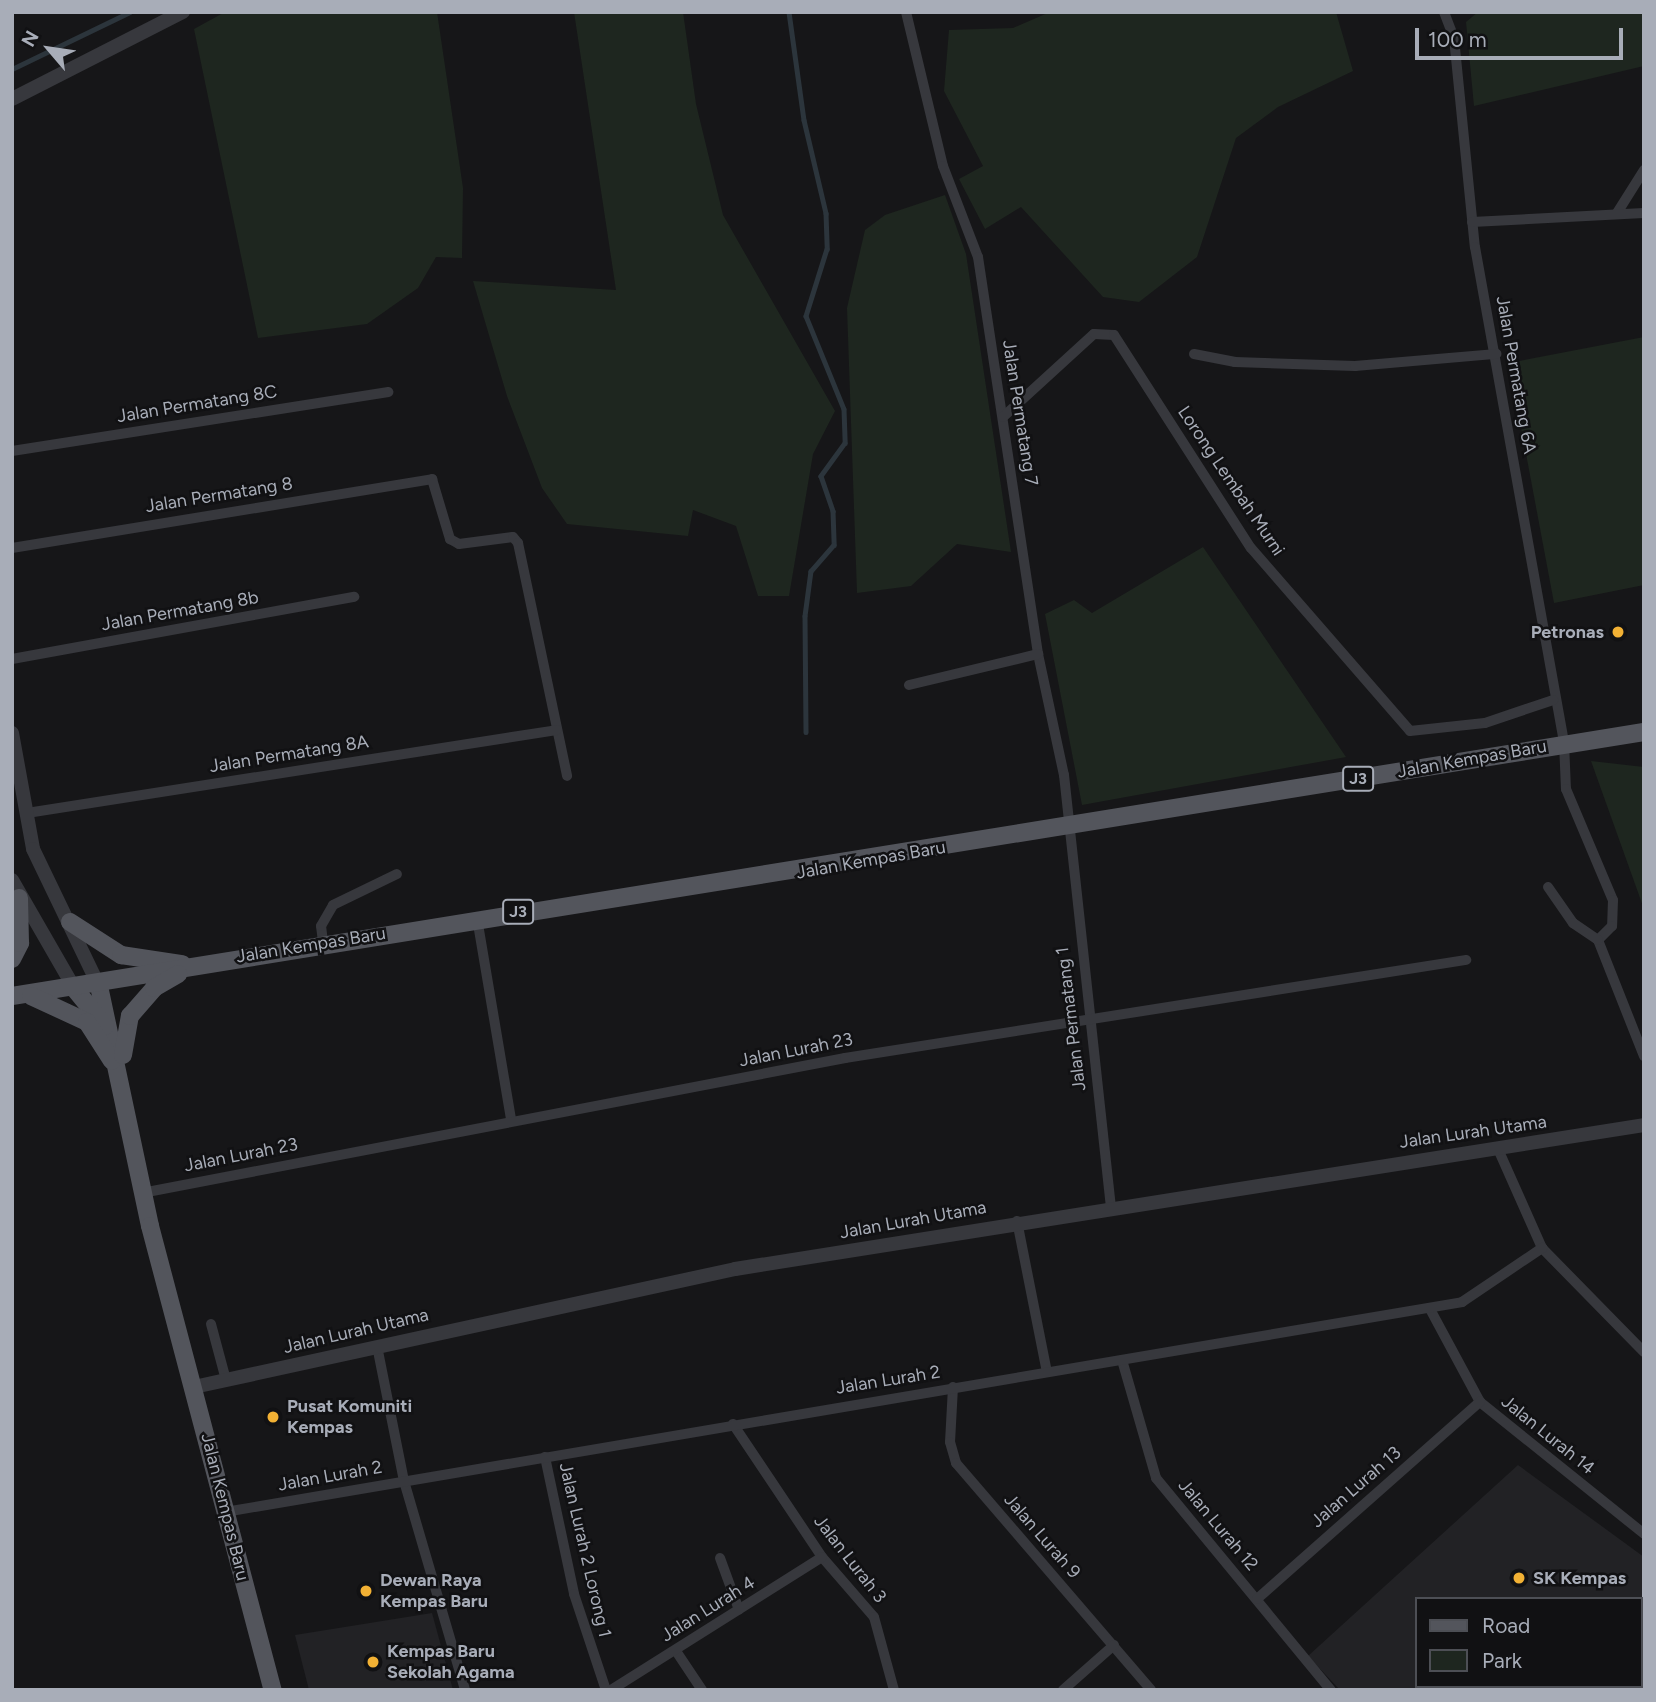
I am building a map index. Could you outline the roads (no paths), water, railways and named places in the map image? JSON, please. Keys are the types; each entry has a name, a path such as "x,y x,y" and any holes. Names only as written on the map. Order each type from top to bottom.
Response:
{"main road":[{"name":"Jalan Kempas Baru","path":"19,995 99,986 192,965 323,942 769,878 1563,743 1644,732"},
{"path":"12,960 20,943 19,898"},
{"path":"70,922 121,955 192,965"},
{"path":"121,1083 130,1016 154,988 192,965"},
{"name":"Jalan Kempas Baru","path":"99,986 114,1037 142,1193 273,1690"},
{"path":"74,988 114,1037"},
{"path":"19,995 87,1022 121,1083"}],"street":[{"path":"12,99 183,12"},
{"name":"Jalan Permatang 7","path":"906,12 943,166 978,257 1038,654 1068,827"},
{"name":"Jalan Permatang 6A","path":"1444,12 1454,38 1472,222 1553,700 1563,743 1571,808 1613,900 1612,926 1598,940"},
{"path":"1617,212 1644,170"},
{"path":"1472,222 1617,212 1644,213"},
{"name":"Lorong Lembah Murni","path":"1003,417 1094,334 1114,335 1251,548 1410,730 1485,723 1553,700"},
{"path":"1194,354 1235,362 1355,366 1496,354"},
{"name":"Jalan Permatang 8C","path":"12,451 387,392"},
{"name":"Jalan Permatang 8","path":"12,548 432,479 441,492 450,539 459,544 513,537 518,543 557,730"},
{"name":"Jalan Permatang 8b","path":"12,659 354,597"},
{"path":"909,685 1038,654"},
{"path":"557,730 567,776"},
{"name":"Jalan Permatang 8A","path":"27,813 557,730"},
{"path":"12,733 33,849 99,986"},
{"name":"Jalan Permatang 1","path":"1068,827 1111,1207"},
{"path":"323,942 321,926 332,905 397,874"},
{"path":"12,880 19,898 74,988"},
{"path":"1548,887 1573,923 1598,940 1644,1056"},
{"path":"477,918 511,1120"},
{"name":"Jalan Lurah 23","path":"142,1193 802,1066 1466,960"},
{"name":"Jalan Lurah Utama","path":"194,1387 735,1269 1017,1221 1644,1125"},
{"path":"1498,1149 1542,1248 1644,1352"},
{"path":"1017,1221 1047,1372"},
{"name":"Jalan Lurah 2","path":"225,1512 733,1424 1430,1309 1472,1298 1542,1248"},
{"name":"Jalan Lurah 14","path":"1430,1309 1480,1402 1644,1534"},
{"path":"211,1324 226,1380"},
{"path":"377,1346 404,1481 466,1690"},
{"name":"Jalan Lurah 12","path":"1122,1360 1150,1469 1331,1690"},
{"name":"Jalan Lurah 9","path":"953,1387 950,1442 956,1463 1151,1690"},
{"name":"Jalan Lurah 13","path":"1257,1598 1480,1402"},
{"name":"Jalan Lurah 3","path":"733,1424 822,1557 874,1617 894,1690"},
{"name":"Jalan Lurah 2 Lorong 1","path":"545,1457 574,1594 608,1690"},
{"name":"Jalan Lurah 4","path":"608,1690 676,1651 822,1557"},
{"path":"720,1558 739,1610"},
{"path":"1063,1690 1114,1645"},
{"path":"676,1651 702,1690"}],"waterway":[{"path":"12,69 130,12"},
{"path":"789,12 804,120 826,213 827,249 806,316 844,409 845,443 821,476 833,511 834,545 811,571 805,616 806,732"}],"place":[{"name":"Petronas","path":"1618,632"},
{"name":"Pusat Komuniti Kempas","path":"273,1417"},
{"name":"SK Kempas","path":"1519,1578"},
{"name":"Dewan Raya Kempas Baru","path":"366,1591"},
{"name":"Kempas Baru Sekolah Agama","path":"373,1662"}]}
